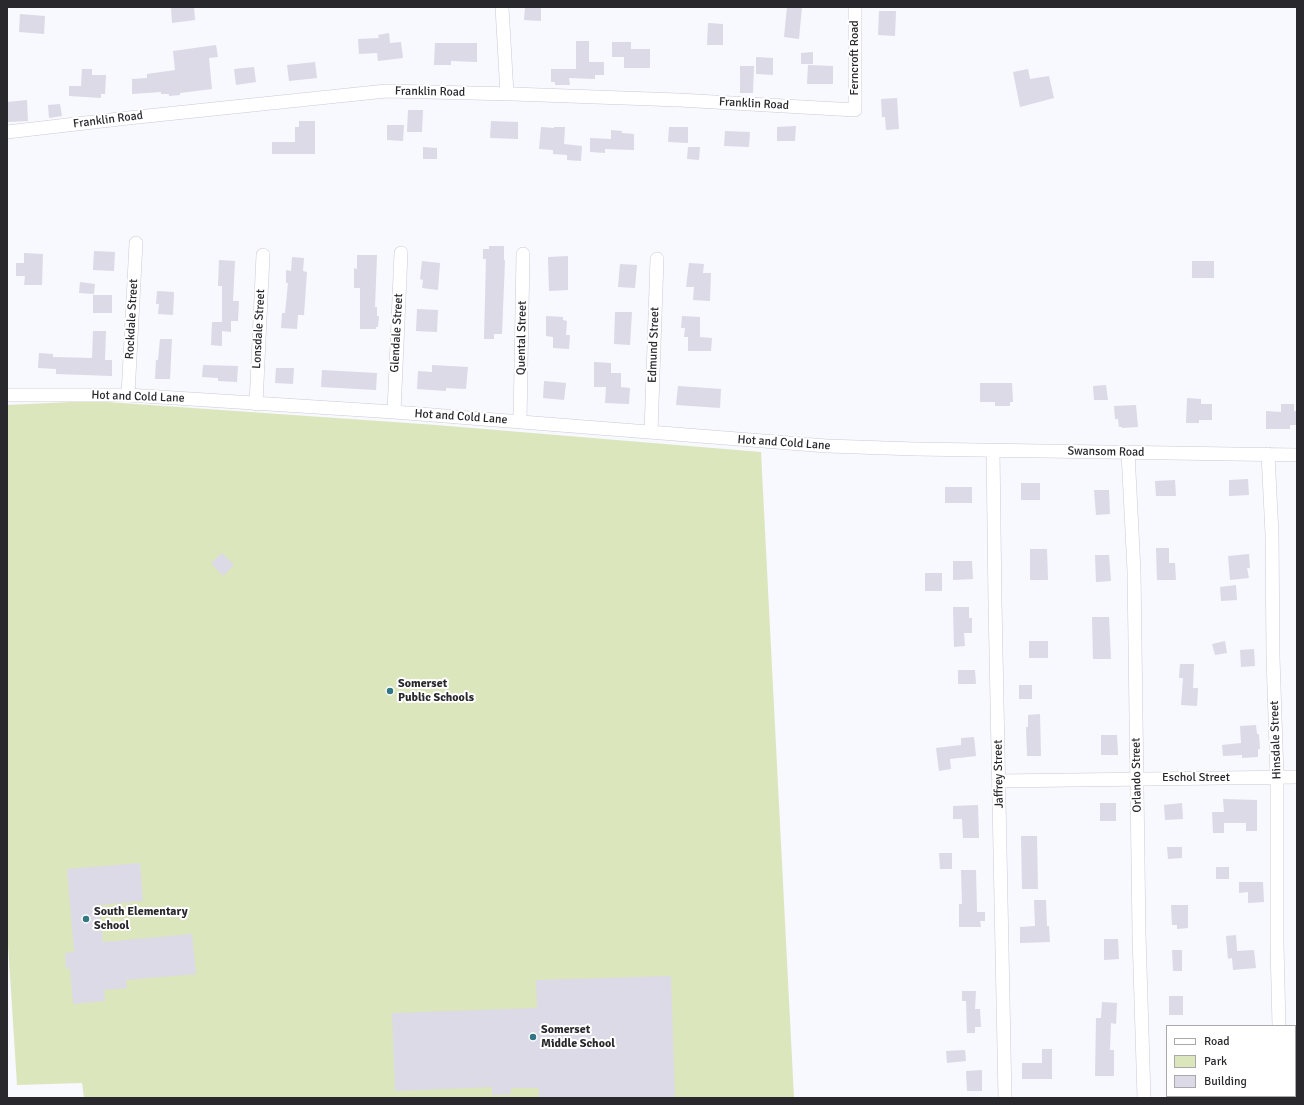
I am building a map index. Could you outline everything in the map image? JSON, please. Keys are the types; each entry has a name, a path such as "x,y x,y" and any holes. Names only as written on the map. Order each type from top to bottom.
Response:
{"street":[{"path":"502,7 507,94"},
{"name":"Ferncroft Road","path":"855,7 855,110"},
{"name":"Franklin Road","path":"7,132 386,91 678,100 855,110"},
{"name":"Rockdale Street","path":"128,395 136,243"},
{"name":"Glendale Street","path":"394,412 401,254"},
{"name":"Quental Street","path":"520,422 523,254"},
{"name":"Lonsdale Street","path":"256,404 263,255"},
{"name":"Edmund Street","path":"651,432 657,258"},
{"name":"Hot and Cold Lane","path":"7,395 128,395 394,412 827,446 915,449"},
{"name":"Swansom Road","path":"915,449 1297,455"},
{"name":"Jaffrey Street","path":"993,450 1005,1098"},
{"name":"Orlando Street","path":"1128,452 1134,571 1144,1098"},
{"name":"Hinsdale Street","path":"1268,454 1272,534 1273,657 1277,777 1277,944 1279,1025"},
{"name":"Eschol Street","path":"999,781 1297,777"}],"green space":[{"name":"Somerset Public Schools","path":"93,401 436,425 761,452 794,1098 84,1098 82,1083 17,1085 7,929 7,405"}],"building":[{"path":"171,7 194,7 195,20 172,23"},
{"path":"525,7 541,7 541,21 524,20"},
{"path":"787,7 802,7 799,39 784,37"},
{"path":"879,11 896,11 895,36 878,35"},
{"path":"20,14 45,16 44,34 19,32"},
{"path":"708,23 723,24 723,45 707,45"},
{"path":"389,33 390,43 401,42 403,58 378,61 377,53 359,54 358,39 379,38 378,35"},
{"path":"576,41 589,41 589,62 604,62 604,75 595,75 595,79 569,78 570,85 555,85 555,82 551,82 551,69 576,69"},
{"path":"612,42 631,42 631,49 650,49 650,68 624,68 624,57 612,57"},
{"path":"435,43 477,43 477,62 451,61 451,65 434,65"},
{"path":"216,45 218,57 209,58 212,89 169,96 169,94 161,94 161,92 132,94 132,79 147,78 147,74 175,70 173,51"},
{"path":"813,52 813,64 801,64 801,53"},
{"path":"756,57 773,58 773,75 756,74"},
{"path":"315,62 317,78 289,81 287,65"},
{"path":"808,65 833,66 833,84 807,84"},
{"path":"740,66 754,66 753,93 740,93"},
{"path":"254,67 256,82 236,85 234,69"},
{"path":"82,69 92,69 92,75 106,75 105,94 101,94 101,98 69,96 69,86 81,86"},
{"path":"1028,69 1030,79 1049,76 1054,98 1020,107 1013,72"},
{"path":"897,98 899,129 886,130 885,117 882,117 881,99"},
{"path":"27,100 28,121 7,122 7,102"},
{"path":"60,104 62,116 49,118 48,105"},
{"path":"408,110 423,110 422,132 407,132"},
{"path":"299,121 315,121 315,154 272,154 272,142 295,142 295,127 299,127"},
{"path":"491,121 518,122 518,139 490,138"},
{"path":"387,125 404,125 403,141 387,140"},
{"path":"796,126 795,141 777,141 777,127"},
{"path":"541,127 565,127 564,144 582,146 581,161 567,160 567,155 553,154 553,150 539,149"},
{"path":"669,127 688,127 688,143 668,142"},
{"path":"611,130 634,134 634,150 605,149 605,153 590,152 590,138 611,139"},
{"path":"725,131 750,132 749,147 724,146"},
{"path":"423,147 437,148 437,159 423,159"},
{"path":"688,147 700,147 699,160 687,159"},
{"path":"489,246 504,246 505,260 502,334 494,334 494,339 484,339 486,259 483,259 483,249 489,249"},
{"path":"94,251 115,252 114,271 93,270"},
{"path":"24,253 43,254 42,285 24,285 25,276 16,276 16,263 24,263"},
{"path":"357,255 377,255 375,307 377,307 377,316 379,316 378,327 376,327 376,329 360,329 360,288 354,288 354,268 357,269"},
{"path":"568,256 568,290 549,291 548,257"},
{"path":"292,257 304,258 303,271 307,272 304,315 298,315 297,329 281,328 282,313 285,313 288,283 286,283 286,270 291,271"},
{"path":"219,260 235,261 233,301 239,301 238,321 231,321 231,332 222,331 222,346 211,345 212,322 222,322 222,286 218,286"},
{"path":"422,261 440,263 438,290 422,288 423,280 420,279"},
{"path":"1192,261 1214,261 1214,278 1192,278"},
{"path":"689,263 704,264 703,273 711,273 710,301 693,300 694,287 686,287"},
{"path":"620,264 637,265 635,288 618,287"},
{"path":"80,282 95,284 94,294 79,293"},
{"path":"157,291 174,292 173,315 158,314 159,304 156,304"},
{"path":"93,295 112,295 112,313 93,313"},
{"path":"417,309 438,310 437,332 416,331"},
{"path":"615,312 632,312 630,345 614,344"},
{"path":"546,316 563,317 563,320 567,321 566,335 570,335 569,349 553,348 553,337 546,336"},
{"path":"682,316 700,317 700,337 712,338 711,351 688,351 688,337 684,337 685,328 681,328"},
{"path":"93,331 106,331 105,360 112,360 112,376 56,374 56,369 38,368 39,353 53,354 53,357 92,358"},
{"path":"160,339 172,339 170,379 155,379 156,360 158,360"},
{"path":"594,362 611,363 611,373 621,373 621,387 630,388 629,404 605,403 606,387 594,387"},
{"path":"203,365 238,366 237,382 218,381 218,378 202,377"},
{"path":"432,365 468,367 466,389 446,388 446,391 417,389 418,371 432,372"},
{"path":"276,368 294,368 293,384 275,383"},
{"path":"322,370 377,373 376,390 321,387"},
{"path":"544,381 566,383 564,400 543,398"},
{"path":"980,383 1012,383 1013,402 1010,402 1010,406 995,406 995,402 980,402"},
{"path":"1106,385 1108,400 1094,400 1093,386"},
{"path":"678,386 721,389 720,408 676,405"},
{"path":"1187,398 1201,399 1201,404 1212,404 1212,420 1199,420 1199,423 1186,423"},
{"path":"1281,404 1294,404 1294,411 1297,411 1297,425 1290,425 1290,429 1266,429 1266,411 1281,412"},
{"path":"1136,405 1138,427 1119,427 1118,419 1115,419 1114,406"},
{"path":"1248,479 1249,495 1229,496 1229,480"},
{"path":"1175,480 1176,496 1156,496 1155,481"},
{"path":"1021,483 1040,483 1040,500 1021,500"},
{"path":"945,487 972,487 972,503 945,503"},
{"path":"1094,490 1109,490 1110,514 1096,515"},
{"path":"1156,548 1169,548 1169,563 1175,563 1176,580 1157,580"},
{"path":"1030,549 1047,549 1048,580 1030,580"},
{"path":"222,553 234,565 223,576 211,563"},
{"path":"1249,554 1250,568 1247,568 1249,578 1230,580 1228,556"},
{"path":"1095,555 1109,555 1111,581 1096,582"},
{"path":"953,561 972,561 973,579 953,580"},
{"path":"925,573 942,573 942,591 925,591"},
{"path":"1236,585 1237,600 1221,601 1220,587"},
{"path":"953,607 969,607 969,618 972,618 972,633 964,633 965,646 954,647"},
{"path":"1092,617 1109,617 1111,659 1093,659"},
{"path":"1029,641 1048,641 1048,658 1029,658"},
{"path":"1225,641 1227,653 1215,655 1212,644"},
{"path":"1254,649 1255,666 1241,667 1240,650"},
{"path":"1180,664 1194,664 1193,688 1198,688 1197,706 1181,705 1183,678 1179,678"},
{"path":"958,670 975,670 976,684 958,684"},
{"path":"1019,685 1032,685 1032,699 1019,699"},
{"path":"1040,714 1041,756 1027,756 1026,727 1028,727 1028,715"},
{"path":"1256,725 1257,734 1259,734 1260,749 1258,749 1258,757 1242,758 1242,755 1223,756 1222,745 1241,743 1240,726"},
{"path":"1101,735 1117,735 1118,755 1101,755"},
{"path":"974,737 976,756 950,759 951,769 939,771 936,748 961,745 961,738"},
{"path":"1223,799 1257,800 1257,831 1246,831 1246,823 1224,823 1224,833 1213,833 1212,812 1224,812"},
{"path":"1100,803 1116,803 1116,821 1100,821"},
{"path":"1182,803 1183,819 1165,820 1164,805"},
{"path":"978,805 979,838 963,838 962,819 953,819 953,806"},
{"path":"1021,836 1037,836 1038,889 1022,889"},
{"path":"1167,847 1182,847 1182,858 1168,859"},
{"path":"939,853 952,853 952,869 940,869"},
{"name":"South Elementary School","path":"140,863 143,901 99,905 103,942 192,934 196,974 126,980 127,988 104,990 105,1001 73,1004 70,968 66,969 65,953 74,952 67,869"},
{"path":"1216,867 1229,867 1229,879 1216,879"},
{"path":"961,870 976,870 977,912 985,912 985,921 980,921 981,927 959,927 959,904 962,904"},
{"path":"1239,882 1263,882 1264,902 1248,903 1248,892 1239,893"},
{"path":"1034,900 1046,900 1047,926 1049,926 1050,942 1020,943 1020,927 1035,926"},
{"path":"1171,905 1188,905 1188,928 1177,929 1177,925 1172,925"},
{"path":"1236,935 1237,951 1254,950 1256,968 1233,970 1232,958 1228,959 1226,936"},
{"path":"1104,939 1118,939 1119,959 1104,960"},
{"path":"1172,950 1182,950 1182,971 1173,971"},
{"name":"Somerset Middle School","path":"671,976 675,1098 539,1098 539,1088 511,1088 511,1094 492,1095 492,1087 395,1091 392,1013 537,1008 536,980"},
{"path":"962,991 976,991 975,1009 980,1009 981,1027 975,1027 975,1033 967,1033 966,1001 962,1001"},
{"path":"1169,996 1183,996 1183,1015 1169,1015"},
{"path":"1102,1002 1117,1003 1116,1024 1111,1023 1110,1050 1114,1050 1114,1076 1095,1076 1096,1018 1101,1018"},
{"path":"1042,1049 1052,1049 1052,1079 1022,1079 1022,1063 1042,1063"},
{"path":"965,1050 966,1061 947,1063 946,1051"},
{"path":"982,1070 982,1091 967,1091 966,1071"}],"place":[{"name":"Somerset Public Schools","path":"390,691"},
{"name":"South Elementary School","path":"86,919"},
{"name":"Somerset Middle School","path":"533,1037"}]}
